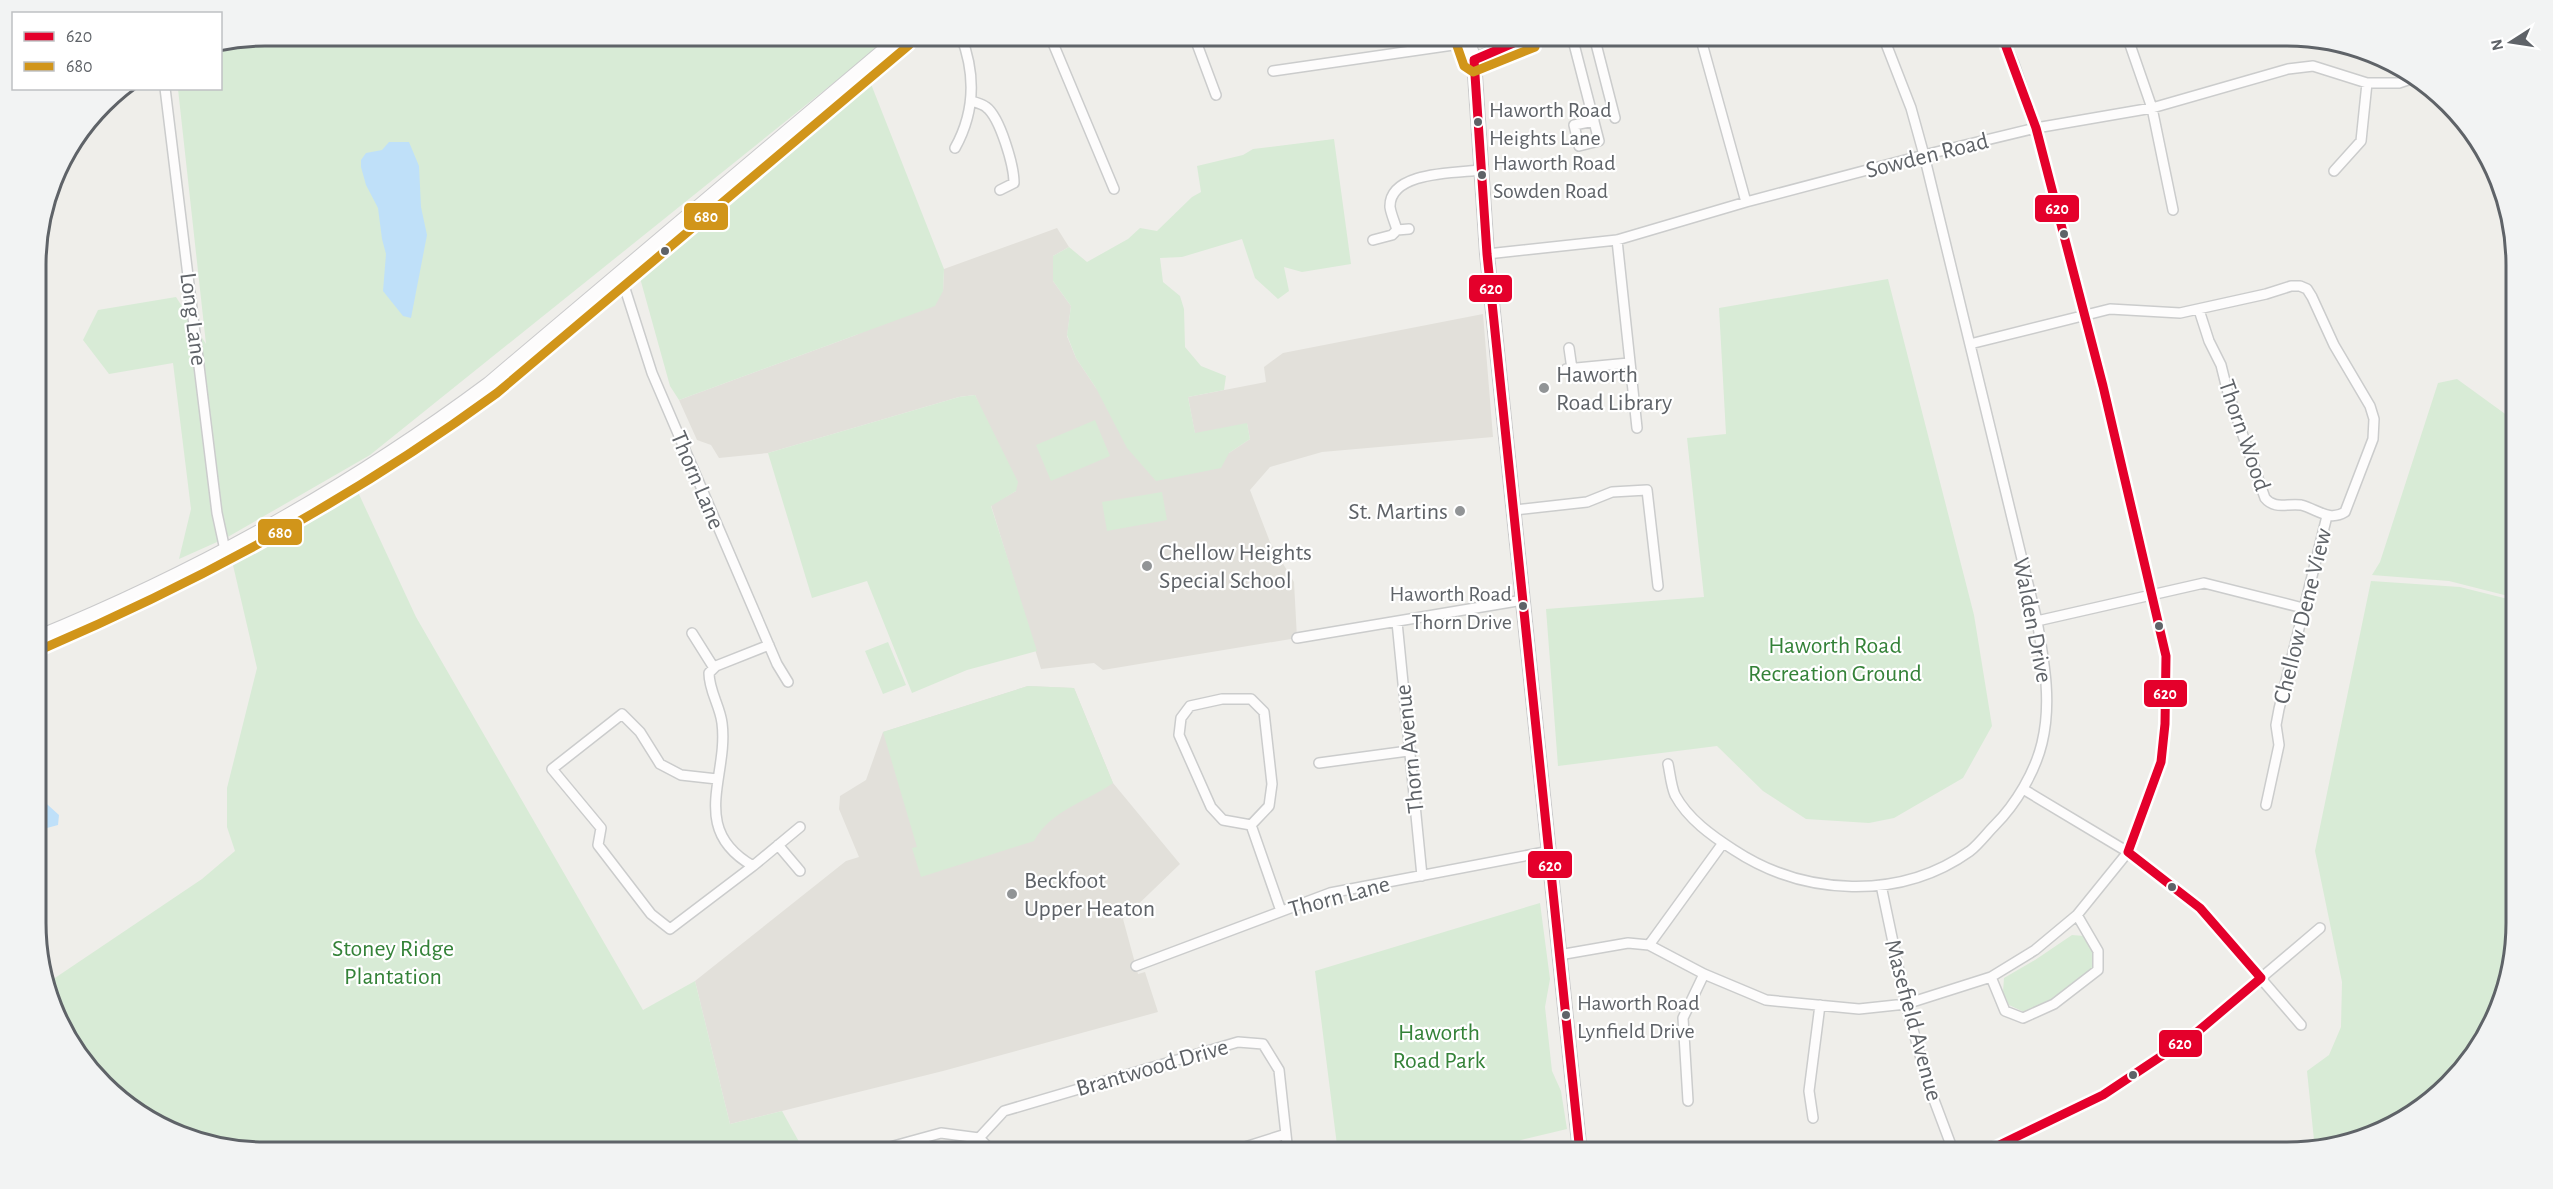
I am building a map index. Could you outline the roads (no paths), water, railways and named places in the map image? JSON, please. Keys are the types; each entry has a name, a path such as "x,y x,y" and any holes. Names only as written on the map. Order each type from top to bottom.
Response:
{"main road":[{"path":"46,634 114,606 225,550 429,429 489,384 889,46"},
{"path":"1469,46 1474,60 1487,254 1579,1142"}],"street":[{"path":"955,148 964,132 972,101 970,74 963,46"},
{"path":"1054,46 1114,189"},
{"path":"1198,46 1215,95"},
{"path":"1273,71 1424,46"},
{"path":"1474,60 1507,46"},
{"path":"1575,46 1594,121"},
{"path":"1597,46 1615,118"},
{"path":"1703,46 1746,202"},
{"name":"Walden Drive","path":"1668,764 1675,793 1691,817 1723,843 1756,865 1800,880 1847,888 1881,885 1925,875 1971,851 2009,810 2023,789 2042,743 2048,686 2037,621 1924,155 1911,108 1887,46"},
{"path":"1559,955 1628,943 1649,945 1704,974 1766,1000 1859,1009 1906,1004 1991,977 2035,950 2077,915 2128,852 2161,762 2165,724 2166,656 2084,313 2036,128 2006,46"},
{"path":"2130,46 2152,108 2173,210"},
{"name":"Sowden Road","path":"1487,254 1617,240 1746,202 1924,155 2036,128 2152,108 2288,69 2313,66 2367,83 2405,81"},
{"path":"2334,171 2361,141 2367,83"},
{"name":"Long Lane","path":"165,90 219,523 225,550"},
{"path":"972,101 987,108 995,119 1007,150 1014,183 1000,190"},
{"path":"1397,230 1390,208 1393,195 1402,185 1417,177 1481,170"},
{"path":"1373,240 1392,235 1397,230 1409,229"},
{"path":"1617,240 1637,428"},
{"name":"Thorn Lane","path":"620,273 652,373 769,645 788,682"},
{"name":"Chellow Dene View","path":"2199,310 2291,286 2307,289 2334,345 2370,406 2374,419 2373,439 2350,504 2340,515 2327,516 2279,709 2276,725 2279,745 2266,806"},
{"path":"1970,344 2084,313 2110,309 2141,309 2160,313 2199,310"},
{"name":"Thorn Wood","path":"2199,310 2209,341 2221,365 2228,393 2265,498 2275,505 2301,505 2327,516"},
{"path":"1569,348 1569,369 1629,363"},
{"path":"1515,510 1587,502 1612,492 1647,490 1658,586"},
{"path":"2037,621 2204,583 2303,608"},
{"path":"1297,638 1523,600"},
{"name":"Thorn Avenue","path":"1397,622 1422,876"},
{"path":"692,633 714,668"},
{"path":"753,866 739,858 715,821 722,723 709,683 709,674 714,668 769,645"},
{"path":"1222,699 1251,699 1264,712 1272,784 1269,806 1251,825 1223,820 1211,807 1179,735 1181,718 1190,706 1222,699"},
{"path":"717,779 681,775 660,764 640,732 622,714 552,769 601,828 598,845 651,914 670,929 753,866 800,826"},
{"path":"1319,763 1408,751"},
{"path":"2023,789 2128,852 2200,908 2301,1025"},
{"path":"1251,825 1281,911"},
{"path":"1649,945 1723,843"},
{"path":"778,844 800,871"},
{"name":"Thorn Lane","path":"1136,966 1330,893 1550,851"},
{"name":"Masefield Avenue","path":"1881,885 1906,1004 1929,1084 1950,1142"},
{"path":"1991,977 2005,1011 2023,1018 2054,1004 2098,970 2098,951 2077,915"},
{"path":"2005,1142 2103,1095 2196,1033 2320,928"},
{"path":"1688,1101 1683,1018 1704,974"},
{"path":"1813,1118 1809,1091 1820,1005"},
{"name":"Brantwood Drive","path":"980,1138 1004,1111 1238,1042 1263,1044 1279,1070 1286,1142"},
{"path":"908,1142 941,1133 980,1138 983,1142"},
{"path":"1261,1142 1286,1134"}],"water":[{"path":"389,142 409,142 419,166 421,207 427,235 411,318 403,316 383,291 386,254 378,208 366,185 361,167 361,160 366,153 382,150"},
{"path":"46,803 59,815 58,825 47,828"}],"place":[{"name":"Haworth Road Heights Lane","path":"1478,122"},
{"name":"Haworth Road Sowden Road","path":"1482,175"},
{"name":"Haworth Road Library","path":"1544,388"},
{"name":"St. Martins","path":"1460,511"},
{"name":"Chellow Heights Special School","path":"1147,566"},
{"name":"Haworth Road Thorn Drive","path":"1523,606"},
{"name":"Beckfoot Upper Heaton","path":"1012,894"},
{"name":"Haworth Road Lynfield Drive","path":"1566,1015"}],"park label":[{"name":"Haworth Road Recreation Ground","path":"1835,659"},
{"name":"Stoney Ridge Plantation","path":"393,962"},
{"name":"Haworth Road Park","path":"1439,1046"}]}
